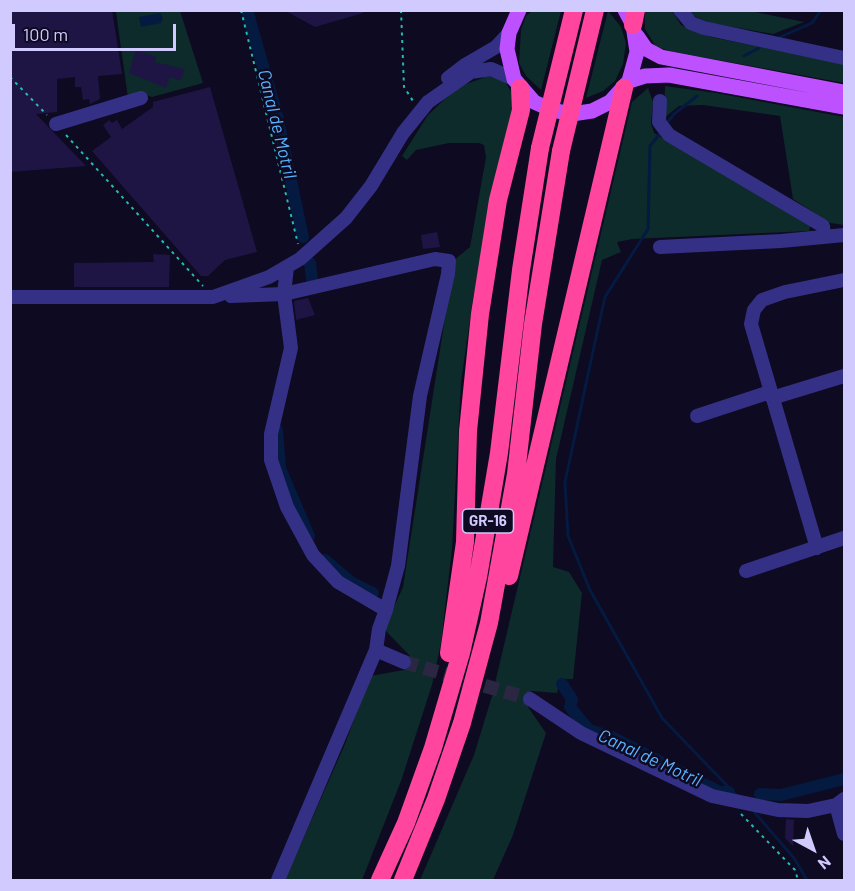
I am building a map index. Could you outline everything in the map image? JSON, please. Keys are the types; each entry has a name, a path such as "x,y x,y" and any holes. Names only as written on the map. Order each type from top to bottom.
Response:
{"highway":[{"name":"GR-16","path":"380,880 406,823 433,748 461,653 478,577 499,453 521,270 540,148 574,10"},
{"name":"GR-16","path":"403,880 436,799 489,623 516,474 538,291 561,152 595,10"},
{"path":"433,748 433,719 446,669 460,590 465,542 468,431 480,314 498,200 520,110 517,83"},
{"path":"480,659 496,628 626,84"}],"main road":[{"path":"519,10 508,33 507,49 517,83 534,102 552,111 572,114 592,111 610,102 626,84 638,52 633,20"},
{"path":"633,20 646,49 661,57 844,92"},
{"path":"626,84 645,76 669,75 844,107"}],"street":[{"path":"680,10 691,23 704,28 844,58"},
{"path":"213,297 269,277 287,267 300,259 346,218 371,186 437,87 465,65 496,47 508,33"},
{"path":"423,107 471,72 491,69 517,83"},
{"path":"56,124 141,98"},
{"path":"660,101 659,122 669,135 823,226 824,237"},
{"path":"660,247 844,236"},
{"path":"10,297 213,297 284,294 435,259 449,261 420,396 398,566 387,610 379,629 376,650 278,880"},
{"path":"287,267 284,294 291,348 271,434 274,470 287,507 313,555 338,582 387,610"},
{"path":"817,548 751,324 754,310 762,300 785,292 844,280"},
{"path":"697,416 844,376"},
{"path":"746,571 844,538"},
{"path":"376,650 404,662"},
{"path":"530,699 581,733 712,796 749,806 778,810 808,811 840,802 844,834"}],"path":[{"path":"242,10 300,259"},
{"path":"401,10 404,87 423,107"},
{"path":"10,77 56,124 213,297"},
{"path":"729,801 749,806 795,870 798,880"}],"green space":[{"path":"119,10 180,11 203,83 152,97 140,93 128,98 116,12"},
{"path":"532,11 561,11 541,90 526,76 519,63 521,30 526,16"},
{"path":"608,11 621,27 626,43 623,64 615,81 603,91 586,98"},
{"path":"645,11 672,11 681,25 711,37 844,64 844,83 656,47 645,29"},
{"path":"689,11 750,11 804,22 773,34 710,23 692,15"},
{"path":"488,76 505,81 515,99 473,298 461,382 452,549 441,643 432,685 401,781 362,880 285,880 345,744 370,676 404,670 410,656 384,629 403,587 454,260 470,247 486,157 484,145 479,143 449,143 416,150 407,160 402,156 428,115 446,98 461,86"},
{"path":"665,86 716,93 844,117 844,225 830,223 793,199 780,116 703,105 679,106 664,118"},
{"path":"648,88 653,102 651,123 654,133 811,224 809,231 632,239 617,242 621,252 602,260 556,459 553,567 569,572 582,593 573,679 560,679 557,693 531,691 528,707 546,733 513,835 493,880 420,880 474,755 492,696 632,102"}],"water":[{"path":"160,13 163,18 161,23 141,27 139,17"}],"building":[{"path":"10,10 112,10 122,74 98,76 100,99 90,104 89,99 83,100 81,87 75,87 75,77 57,79 57,112 36,114 86,166 10,172"},
{"path":"284,10 363,10 363,13 315,27"},
{"path":"136,50 157,57 154,62 185,69 180,81 170,77 166,88 129,73"},
{"path":"210,87 257,252 225,260 208,276 201,276 92,151 111,137 103,125 109,120 112,123 117,120 122,129 153,107 153,102"},
{"path":"437,232 440,247 423,249 421,235"},
{"path":"153,254 170,255 169,287 74,287 74,263 154,262"},
{"path":"308,298 315,315 296,320 294,301"},
{"path":"786,819 794,820 793,846 785,838"}],"waterway":[{"name":"Canal de Motril","path":"247,10 277,115 303,237"},
{"path":"778,38 812,23 821,10"},
{"path":"744,56 759,48"},
{"path":"665,126 674,114 697,96"},
{"path":"662,131 650,146 648,229 605,297 565,482 568,536 590,590 662,718 737,796"},
{"name":"Canal de Motril","path":"310,263 312,279"},
{"name":"Canal de Motril","path":"277,430 280,468 309,536"},
{"name":"Canal de Motril","path":"325,560 351,582 373,593"},
{"name":"Canal de Motril","path":"562,684 572,699 570,707 589,730 612,737 720,792 729,792"},
{"name":"Canal de Motril","path":"760,794 781,795 844,779"},
{"path":"755,813 794,858 807,880"}],"tunnel":[{"path":"404,662 530,699"}]}
